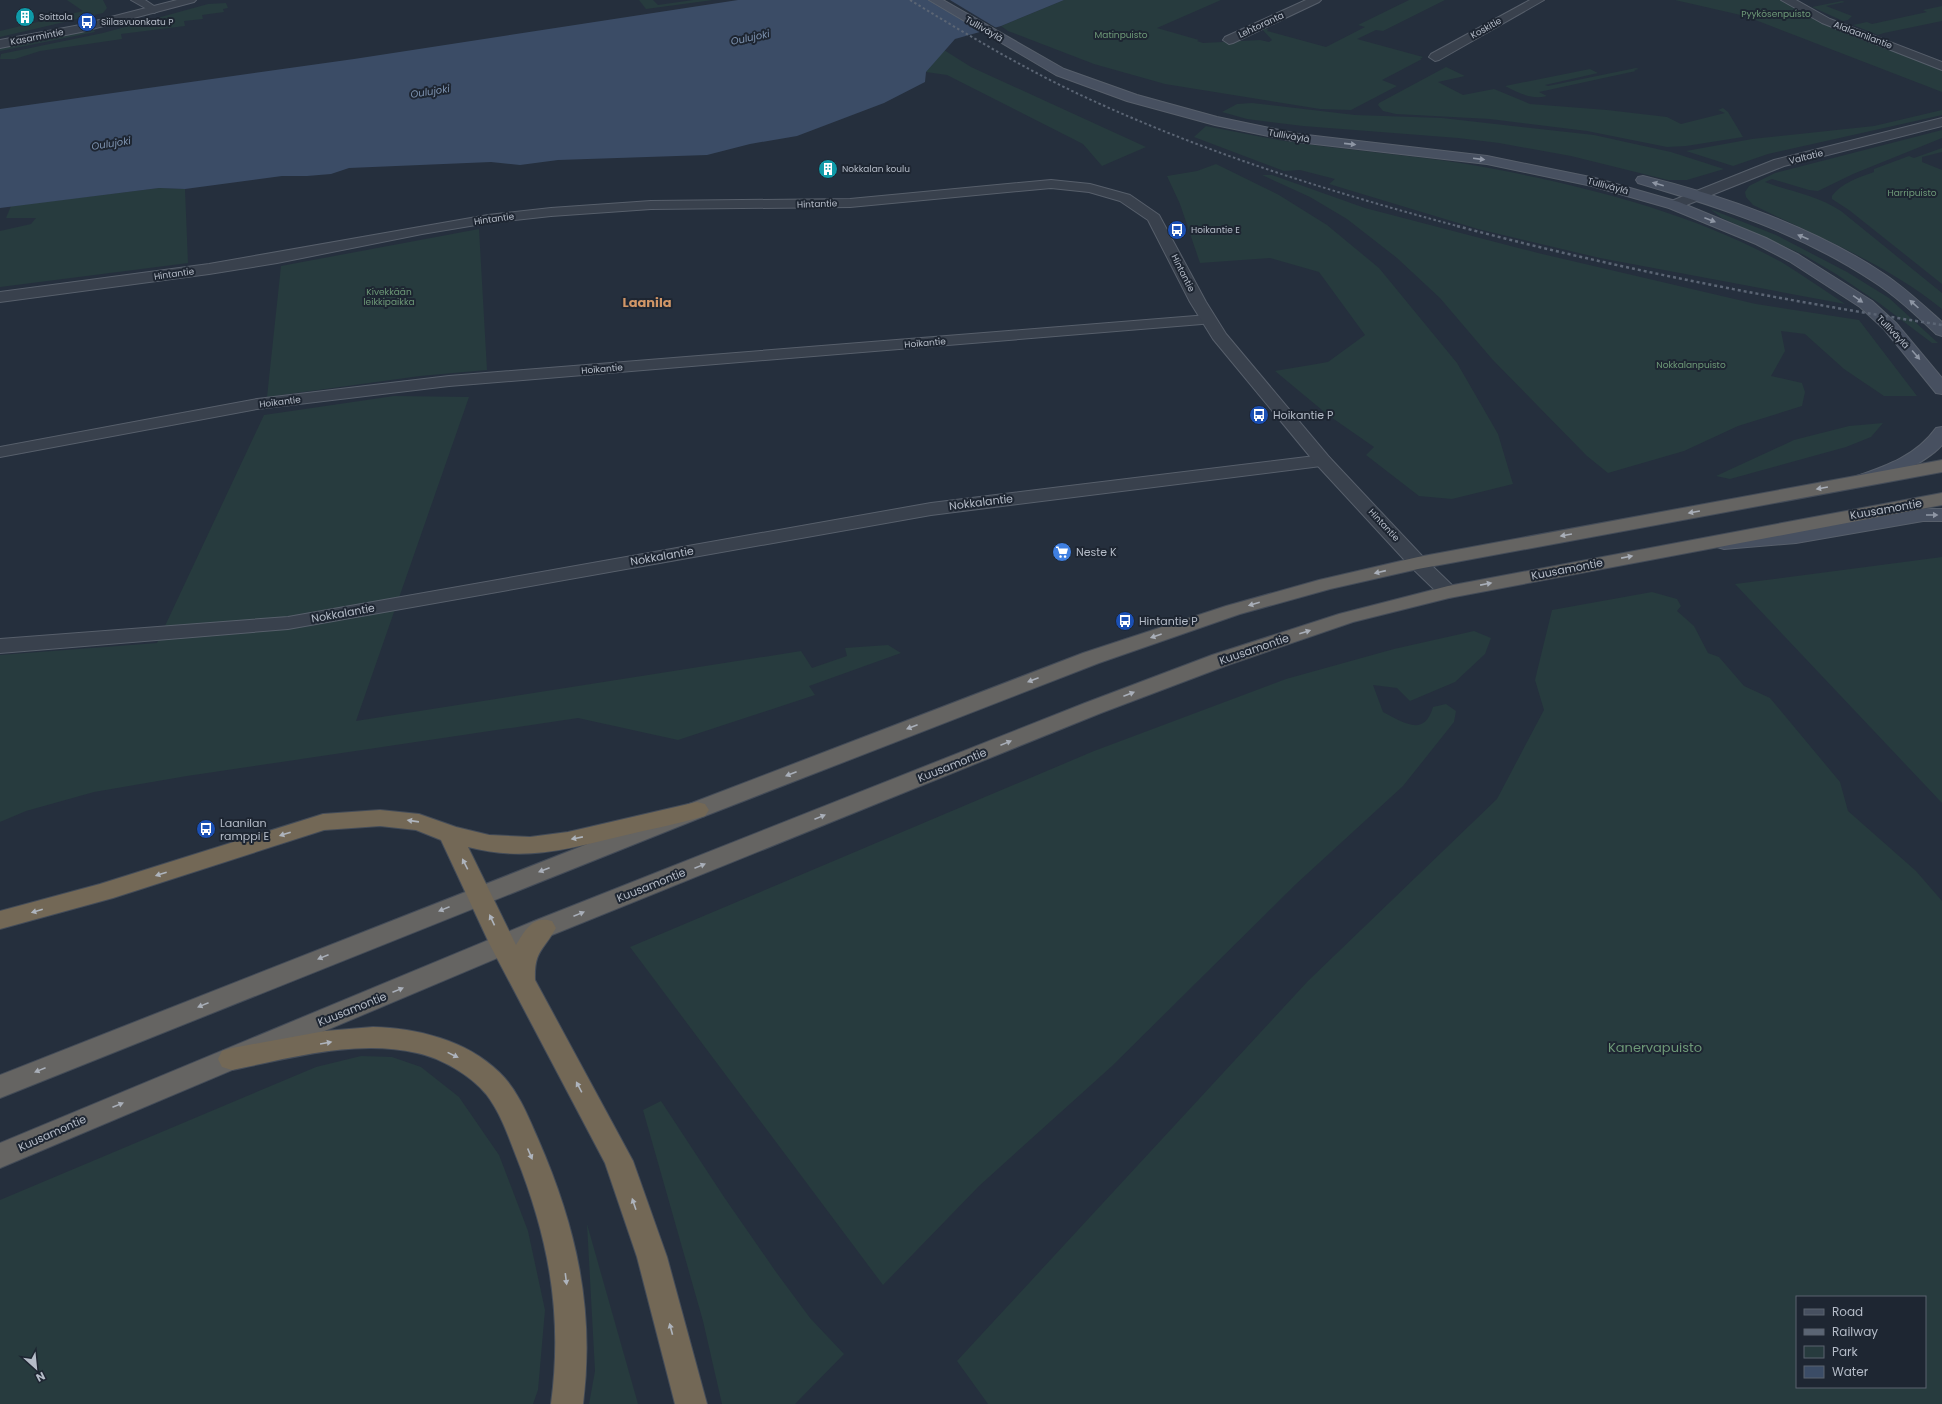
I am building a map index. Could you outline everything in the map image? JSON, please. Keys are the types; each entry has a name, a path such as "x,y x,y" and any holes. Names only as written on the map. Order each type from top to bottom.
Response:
{"highway":[{"path":"0,1087 697,810 1091,658 1232,610 1326,584 1418,563 1942,466"},
{"name":"Kuusamontie","path":"0,1156 82,1120 232,1059 543,928 1093,708 1220,660 1346,618 1448,592 1685,546 1942,499"},
{"path":"0,920 104,892 323,822 352,819 398,819 419,822 450,834 489,844 530,846 606,832 697,810"},
{"path":"450,834 503,945 619,1161 652,1257 691,1404"},
{"path":"522,980 520,963 528,946 543,928"},
{"path":"232,1059 350,1038 388,1037 417,1042 441,1050 468,1063 496,1086 514,1118 538,1172 554,1223 565,1268 572,1355 567,1404"}],"main road":[{"name":"Tulliväylä","path":"935,0 988,32 1060,72 1132,98 1215,120 1298,138 1487,160 1594,182 1674,205 1761,241 1826,277 1866,304 1890,326 1942,389"},
{"name":"Tulliväylä","path":"1215,120 1460,144"},
{"name":"Tulliväylä","path":"1632,177 1696,195 1762,219 1846,257 1908,298 1942,331"},
{"path":"1860,481 1912,461 1933,444 1942,432"},
{"path":"1685,546 1796,537 1923,515 1942,515"}],"street":[{"path":"137,0 154,10"},
{"name":"Kasarmintie","path":"0,44 81,28 190,0"},
{"name":"Lehtoranta","path":"1229,40 1315,0"},
{"name":"Koskitie","path":"1434,57 1538,0"},
{"name":"Alalaanilantie","path":"1787,0 1826,21 1942,66"},
{"name":"Valtatie","path":"1674,205 1779,163 1942,122"},
{"name":"Hintantie","path":"0,297 210,269 285,257 422,230 488,219 551,212 651,206 850,203 1051,184 1090,188 1109,192 1130,201 1154,218 1208,320 1224,342 1323,461 1418,563 1448,592"},
{"name":"Hoikantie","path":"0,452 257,404 449,381 1208,320"},
{"name":"Nokkalantie","path":"0,646 288,623 930,509 1323,461"}],"green space":[{"path":"67,0 103,0 107,8 103,13 0,37 0,31 83,11"},
{"path":"639,0 653,0 658,5 693,0 713,0 646,9"},
{"name":"Matinpuisto","path":"1064,0 1221,0 1157,28 1199,40 1197,41 1203,43 1260,40 1269,42 1272,40 1262,29 1269,29 1267,31 1326,47 1365,27 1358,25 1409,0 1445,0 1383,31 1376,30 1357,39 1423,57 1420,59 1422,59 1382,80 1397,86 1351,110 1320,109 1165,84 1094,64 1008,31 1001,26"},
{"name":"Pyykösenpuisto","path":"1675,0 1781,0 1818,21 1839,30 1942,69 1942,92 1745,16"},
{"path":"1842,1 1845,2 1826,6 1852,16 1848,20 1843,21 1812,7"},
{"path":"226,3 228,8 223,9 224,12 202,15 203,19 184,21 185,26 121,34 122,39 40,51 15,59 0,59 1,54 103,33 208,4"},
{"path":"1942,6 1942,21 1878,35 1853,25 1867,22 1872,24 1927,12 1923,10"},
{"path":"94,30 95,32 0,51 0,48"},
{"path":"944,50 971,67 1146,147 1102,166 1083,144 947,75 926,72"},
{"path":"1446,67 1465,76 1438,82 1463,95 1494,89 1530,104 1607,110 1667,117 1681,124 1725,113 1718,110 1723,108 1728,112 1743,137 1686,146 1667,147 1587,131 1490,119 1396,114 1383,111 1378,105 1379,103"},
{"path":"1636,68 1639,69 1634,70 1636,71 1539,92 1547,96 1541,97 1525,95 1505,86 1590,69 1598,73 1545,85 1548,86"},
{"path":"1252,103 1355,115 1442,118 1594,135 1671,152 1724,169 1687,180 1668,180 1571,156 1499,143 1458,138 1303,126 1247,119 1222,112 1237,104"},
{"path":"1942,110 1942,115 1768,154 1733,166 1686,151 1752,139 1874,126"},
{"path":"1206,126 1287,141 1418,157 1489,168 1527,175 1602,193 1677,216 1749,245 1783,263 1845,304 1600,258 1478,229 1329,184 1335,179 1300,170 1284,171 1194,137"},
{"path":"1942,130 1942,138 1853,174 1818,191 1809,190 1772,179 1765,182 1813,197 1841,211 1942,293 1942,309 1898,278 1874,264 1753,205 1746,197 1745,192 1749,186 1775,173"},
{"name":"Harripuisto","path":"1942,148 1942,152 1922,157 1922,162 1942,170 1942,284 1849,210 1832,199 1832,196 1840,187 1857,178 1874,172 1874,169 1909,156 1914,158"},
{"path":"1216,164 1279,195 1327,225 1379,268 1457,363 1498,434 1513,484 1452,499 1419,496 1366,455 1374,447 1328,415 1275,371 1328,362 1365,335 1319,272 1270,258 1200,263 1180,204 1167,176 1197,171"},
{"name":"Nokkalanpuisto","path":"1262,175 1272,175 1365,208 1538,253 1756,304 1859,320 1917,396 1884,396 1844,369 1805,334 1781,331 1785,351 1771,376 1802,383 1805,392 1802,406 1738,426 1684,451 1608,473 1587,456 1492,359 1440,298 1397,258 1347,219 1310,197"},
{"path":"159,188 185,189 188,263 0,287 0,231 31,224 36,218 6,218 11,206"},
{"path":"1710,209 1776,235 1847,272 1889,298 1938,343 1932,343 1879,303 1836,274 1804,255 1722,218"},
{"name":"Kivekkään leikkipaikka","path":"479,229 487,370 420,376 267,397 281,266"},
{"path":"394,396 469,397 356,721 801,651 812,668 847,656 845,648 888,645 901,653 809,686 815,695 678,740 578,718 187,776 94,792 26,811 0,822 0,655 157,643 264,415"},
{"path":"1883,423 1871,437 1846,447 1730,479 1716,476 1794,440 1849,426"},
{"path":"1942,557 1942,803 1735,584"},
{"name":"Kanervapuisto","path":"1652,592 1677,599 1681,606 1677,611 1694,626 1708,653 1719,657 1744,686 1770,698 1840,782 1848,811 1916,871 1942,901 1942,1404 988,1404 957,1361 1308,981 1497,799 1544,710 1535,680 1552,610"},
{"path":"1474,631 1491,638 1485,654 1455,682 1410,701 1397,688 1373,685 1383,712 1405,723 1418,725 1424,722 1429,717 1433,707 1446,704 1456,711 1454,722 1403,786 1296,884 1112,1066 979,1186 883,1285 630,947 1094,751 1286,679 1394,649"},
{"path":"361,1056 392,1057 421,1067 459,1097 499,1155 528,1231 545,1310 538,1390 533,1404 0,1404 0,1200 316,1067"},
{"path":"661,1101 724,1197 776,1272 810,1318 844,1354 795,1404 722,1404 703,1321 643,1110"},
{"path":"587,1224 638,1404 589,1404 595,1371"}],"water":[{"name":"Oulujoki","path":"738,0 1064,0 1001,26 955,39 926,72 925,82 884,103 797,136 750,144 707,155 558,160 520,165 491,162 349,168 331,174 282,176 185,189 159,188 0,208 0,109 354,59"}],"pier":[{"path":"935,0 950,0 998,29 988,32"}],"railway":[{"path":"910,0 979,41 1050,80 1142,122 1232,157 1277,172 1368,201 1461,227"},
{"path":"1457,226 1517,242 1638,270 1759,294 1942,325"}],"place":[{"name":"Soittola","path":"25,17"},
{"name":"Siilasvuonkatu P","path":"87,22"},
{"name":"Nokkalan koulu","path":"828,169"},
{"name":"Hoikantie E","path":"1177,230"},
{"name":"Hoikantie P","path":"1259,415"},
{"name":"Neste K","path":"1062,552"},
{"name":"Hintantie P","path":"1125,621"},
{"name":"Laanilan ramppi E","path":"206,829"}],"district":[{"name":"Laanila","path":"647,302"}]}
